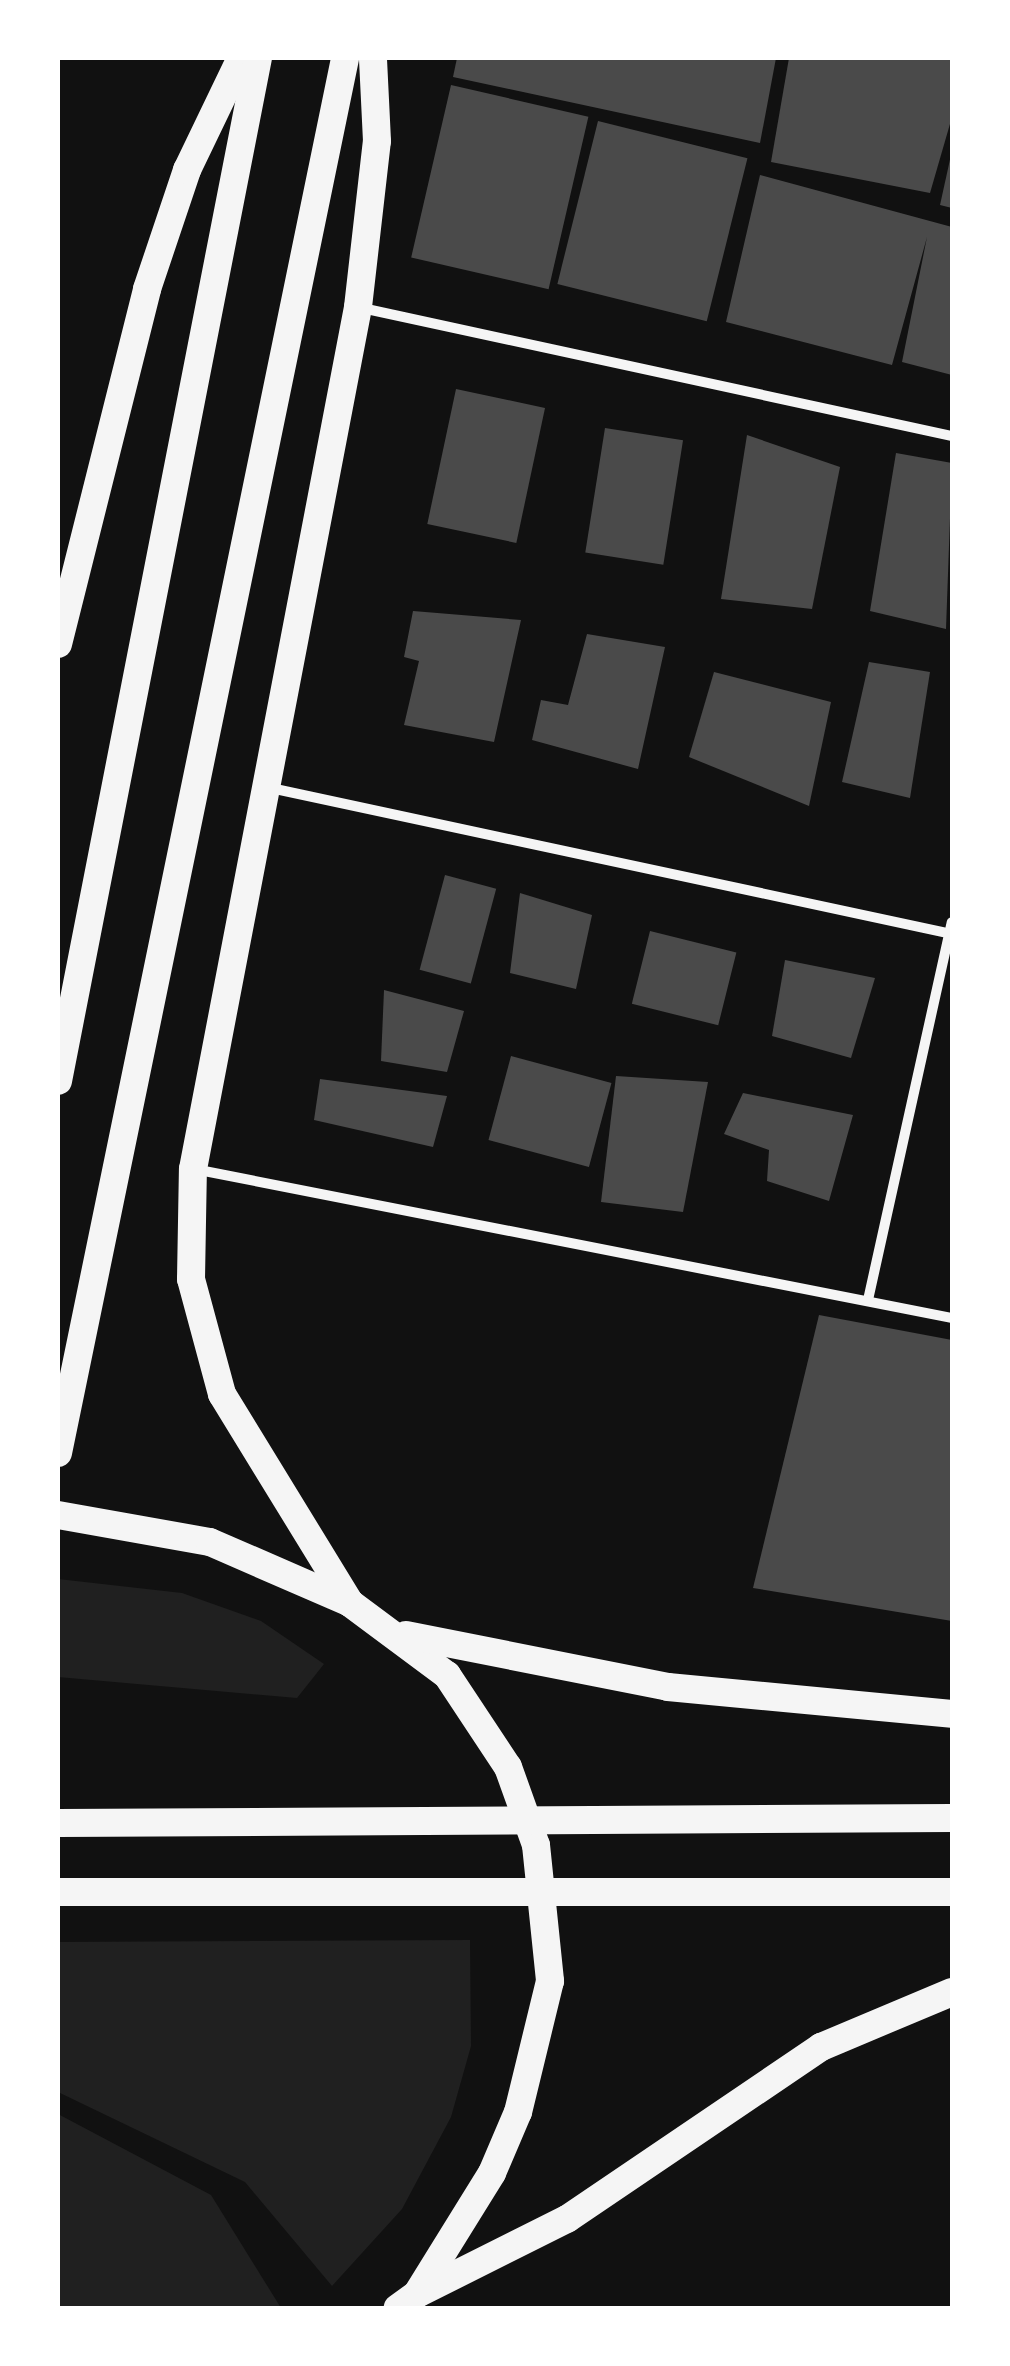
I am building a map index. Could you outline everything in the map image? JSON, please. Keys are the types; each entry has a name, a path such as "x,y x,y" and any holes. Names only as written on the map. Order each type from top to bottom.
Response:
{"highway":[{"path":"58,644 146,289 187,170 241,58"},
{"path":"58,1081 172,532 258,58"},
{"path":"58,1453 345,58"},
{"path":"350,1602 222,1394 192,1279 192,1169 358,307 377,141 373,58"},
{"path":"58,1515 210,1542 350,1602 397,1632 469,1704 508,1767 536,1845 550,1981 505,2142 408,2301"},
{"path":"397,1632 668,1687 952,1714"},
{"path":"58,1823 952,1818"},
{"path":"58,1892 952,1892"},
{"path":"408,2301 567,2219 821,2048 952,1992"}],"street":[{"path":"358,307 952,436"},
{"path":"265,787 952,930 868,1300"},
{"path":"192,1169 952,1318"}],"shaded area":[{"path":"58,1579 182,1593 261,1621 324,1664 297,1698 58,1677"},
{"path":"470,1940 471,2046 451,2117 402,2209 332,2286 245,2182 58,2092 58,1942"},
{"path":"58,2114 211,2195 281,2308 58,2308"}],"building":[{"path":"457,58 776,58 760,143 453,77"},
{"path":"789,58 952,58 952,117 930,193 771,162"},
{"path":"451,85 588,117 549,289 411,257"},
{"path":"598,121 747,158 707,321 557,284"},
{"path":"952,155 952,208 940,205"},
{"path":"760,175 952,227 952,375 902,362 927,237 892,365 726,322"},
{"path":"456,389 545,408 516,543 427,524"},
{"path":"605,428 683,440 663,565 585,552"},
{"path":"747,435 840,467 812,609 721,599"},
{"path":"896,453 952,463 946,629 870,611"},
{"path":"413,611 521,620 494,742 404,725 419,661 404,657"},
{"path":"587,634 665,647 638,769 532,740 541,700 568,705"},
{"path":"869,662 930,672 910,798 842,782"},
{"path":"714,672 831,702 809,806 689,757"},
{"path":"445,875 496,889 471,983 420,970"},
{"path":"520,893 592,915 576,989 510,973"},
{"path":"650,931 736,953 718,1025 632,1004"},
{"path":"785,960 875,978 851,1058 772,1036"},
{"path":"384,990 464,1011 447,1072 381,1061"},
{"path":"511,1056 611,1083 589,1167 488,1140"},
{"path":"616,1076 708,1082 683,1212 601,1202"},
{"path":"320,1079 447,1096 433,1147 314,1120"},
{"path":"743,1093 853,1115 829,1201 767,1181 769,1150 724,1134"},
{"path":"819,1315 952,1340 952,1621 753,1588"}]}
